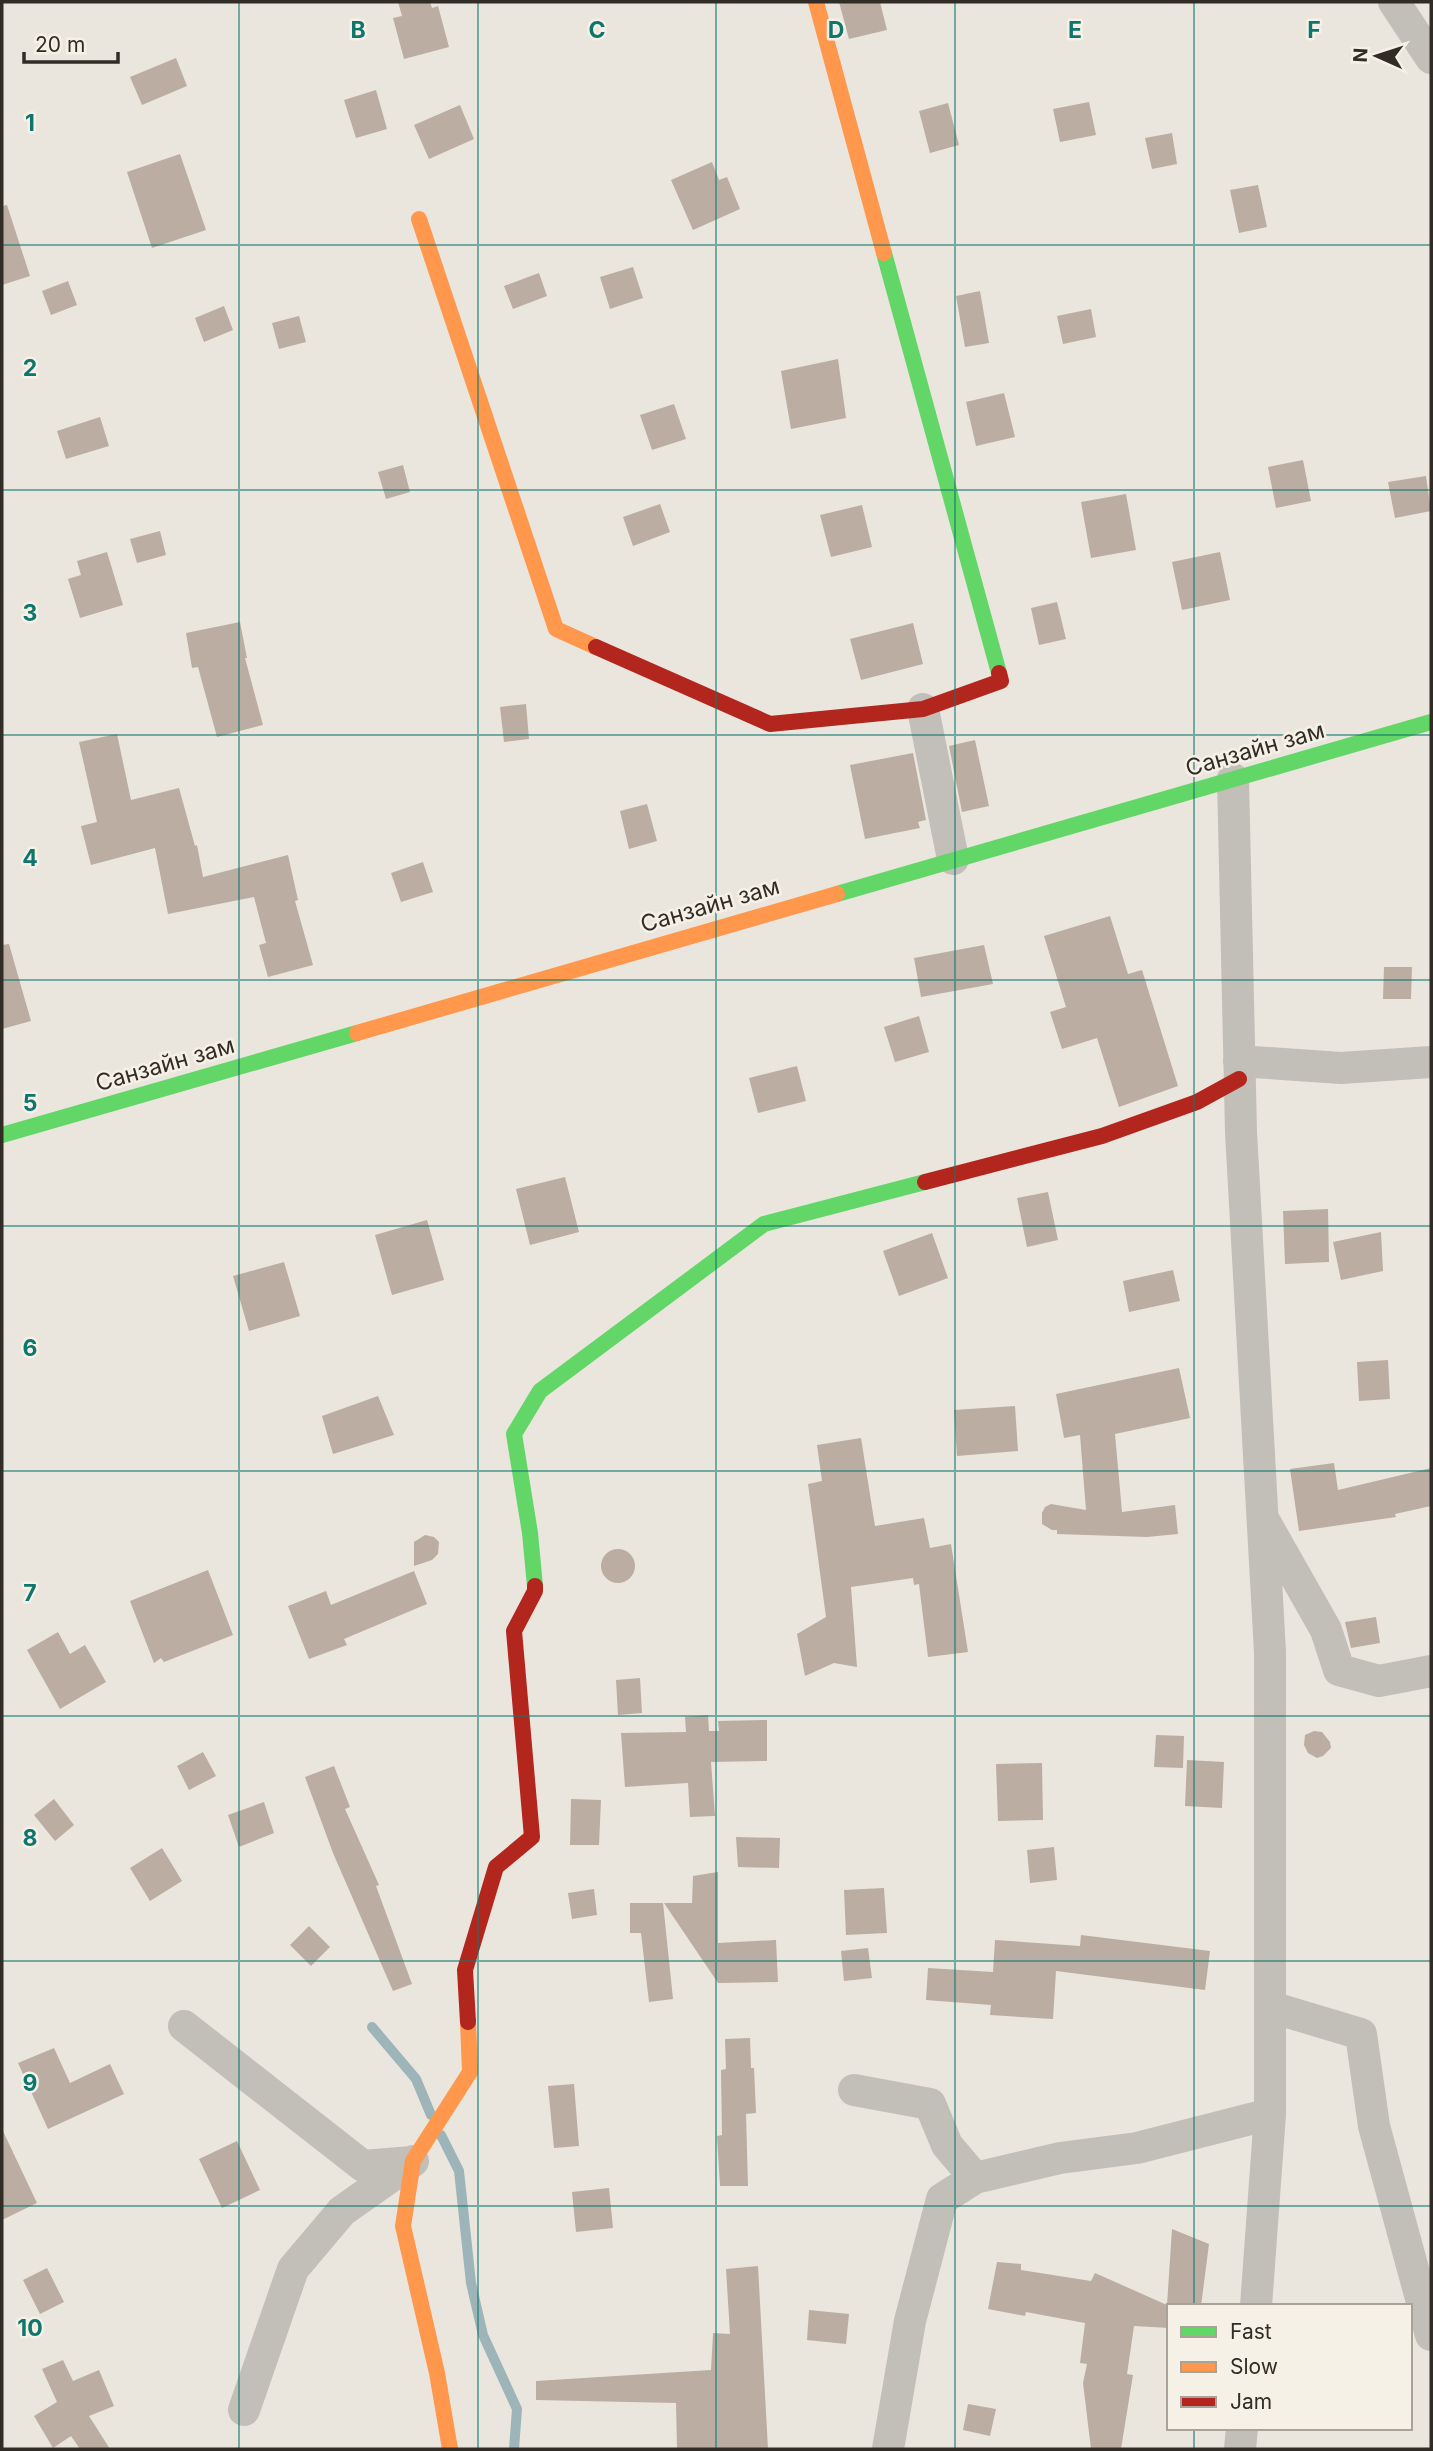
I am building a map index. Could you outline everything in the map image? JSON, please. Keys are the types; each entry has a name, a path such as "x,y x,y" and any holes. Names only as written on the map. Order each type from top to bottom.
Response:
{"street":[{"path":"419,219 556,629 770,724 923,709 1001,681 816,2"},
{"path":"1394,2 1431,58"},
{"path":"923,709 953,859"},
{"name":"Санзайн зам","path":"2,1135 1431,722"},
{"path":"1233,779 1239,1070 1270,1652 1269,2114 1256,2304"},
{"path":"244,2410 293,2269 342,2211 413,2161 470,2072 466,1970 496,1867 532,1837 513,1631 535,1591 530,1533 514,1434 540,1391 764,1224 1102,1136 1197,1102 1239,1070 1341,1068 1431,1062"},
{"path":"1262,1518 1326,1630 1339,1670 1379,1681 1431,1671"},
{"path":"1271,2007 1361,2034 1374,2126 1431,2335"},
{"path":"184,2025 363,2166 413,2161"},
{"path":"854,2090 930,2105 947,2144 975,2178"},
{"path":"888,2449 910,2321 942,2199 975,2178 1060,2158 1137,2148 1269,2114"},
{"path":"413,2161 403,2226 438,2373 450,2449"},
{"path":"1240,2449 1242,2430"}],"building":[{"path":"398,2 430,2 432,8 438,6 449,47 404,59 393,18 402,16"},
{"path":"839,2 880,2 887,30 849,39"},
{"path":"176,58 187,86 142,105 130,77"},
{"path":"376,90 387,129 356,138 344,100"},
{"path":"1089,102 1096,135 1060,142 1053,109"},
{"path":"948,103 959,145 930,153 919,111"},
{"path":"460,105 474,139 429,159 414,125"},
{"path":"1172,133 1177,164 1152,169 1145,138"},
{"path":"180,154 206,230 152,248 127,172"},
{"path":"712,162 719,180 727,177 740,209 693,230 671,180"},
{"path":"1258,185 1267,227 1239,233 1230,190"},
{"path":"7,205 30,276 2,285 2,206"},
{"path":"633,267 643,298 610,309 600,277"},
{"path":"539,273 547,296 513,309 504,286"},
{"path":"68,281 77,305 51,315 42,291"},
{"path":"980,291 989,343 965,347 956,296"},
{"path":"224,306 233,330 204,342 195,318"},
{"path":"1091,309 1096,337 1063,344 1057,316"},
{"path":"299,316 306,342 279,349 272,323"},
{"path":"838,359 846,418 791,429 781,371"},
{"path":"1004,393 1015,437 976,446 966,402"},
{"path":"674,404 686,439 652,450 640,415"},
{"path":"100,417 109,446 66,459 57,431"},
{"path":"1303,460 1311,501 1276,508 1268,467"},
{"path":"403,465 410,492 386,499 378,472"},
{"path":"1426,476 1431,511 1395,518 1388,482"},
{"path":"1126,494 1136,550 1091,558 1081,502"},
{"path":"660,504 670,532 633,546 623,517"},
{"path":"862,505 872,547 831,557 820,515"},
{"path":"160,531 166,555 137,563 130,539"},
{"path":"107,552 123,605 80,618 68,579 81,575 77,561"},
{"path":"1220,552 1230,600 1182,610 1172,562"},
{"path":"1057,602 1066,639 1039,645 1031,608"},
{"path":"240,622 245,658 263,725 217,737 198,667 192,668 186,633"},
{"path":"913,623 923,664 861,680 850,639"},
{"path":"526,704 529,739 504,742 500,707"},
{"path":"117,734 131,800 179,788 195,846 197,845 203,877 288,855 298,900 295,901 313,965 268,977 259,945 266,943 254,897 168,914 155,848 91,865 81,826 97,822 79,742"},
{"path":"975,740 989,806 962,812 949,746"},
{"path":"913,753 926,820 918,822 920,828 865,839 850,765"},
{"path":"647,804 657,841 629,849 620,811"},
{"path":"423,862 433,892 401,902 391,873"},
{"path":"1110,916 1128,974 1142,970 1178,1086 1119,1107 1097,1038 1062,1049 1050,1012 1066,1007 1044,936"},
{"path":"9,944 31,1021 2,1029 2,945"},
{"path":"984,945 993,984 921,997 914,958"},
{"path":"1384,967 1412,967 1411,999 1383,999"},
{"path":"919,1016 929,1052 895,1062 884,1027"},
{"path":"797,1066 806,1101 758,1113 749,1078"},
{"path":"565,1177 579,1232 530,1245 516,1189"},
{"path":"1048,1192 1058,1240 1027,1247 1017,1198"},
{"path":"1328,1209 1329,1262 1285,1264 1283,1211"},
{"path":"427,1220 444,1280 392,1295 375,1235"},
{"path":"1381,1232 1383,1271 1341,1280 1333,1242"},
{"path":"932,1233 948,1278 899,1296 883,1251"},
{"path":"284,1262 300,1316 249,1331 233,1276"},
{"path":"1173,1270 1180,1301 1129,1312 1123,1281"},
{"path":"1388,1360 1390,1399 1359,1401 1357,1362"},
{"path":"1179,1368 1190,1418 1115,1434 1122,1512 1175,1505 1178,1534 1147,1537 1057,1534 1057,1530 1042,1524 1042,1513 1045,1507 1051,1504 1086,1510 1080,1435 1064,1438 1056,1394"},
{"path":"378,1396 394,1435 333,1454 322,1416"},
{"path":"1015,1406 1018,1451 957,1456 954,1410"},
{"path":"861,1438 875,1526 924,1518 930,1548 951,1544 968,1652 928,1657 919,1584 914,1585 913,1578 851,1587 857,1667 834,1663 805,1676 797,1634 826,1617 808,1484 822,1481 817,1445"},
{"path":"1334,1463 1338,1490 1431,1468 1431,1506 1395,1514 1396,1517 1299,1531 1290,1469"},
{"path":"425,1535 434,1537 439,1542 438,1554 432,1560 414,1566 414,1542"},
{"path":"618,1549 630,1554 635,1566 630,1578 618,1583 606,1578 601,1566 606,1554"},
{"path":"208,1570 233,1635 164,1662 161,1658 154,1663 130,1601"},
{"path":"414,1571 427,1604 344,1639 347,1645 309,1659 288,1606 326,1591 331,1605"},
{"path":"1376,1617 1380,1643 1351,1648 1345,1622"},
{"path":"58,1632 70,1654 85,1645 106,1682 60,1709 27,1650"},
{"path":"640,1678 642,1713 618,1715 616,1680"},
{"path":"708,1715 709,1731 719,1731 718,1721 767,1720 767,1761 711,1762 715,1816 690,1817 688,1783 625,1787 621,1733 686,1732 685,1717"},
{"path":"1314,1731 1322,1732 1331,1748 1317,1758 1308,1753 1304,1745 1305,1735"},
{"path":"1156,1735 1184,1736 1183,1768 1154,1767"},
{"path":"203,1752 216,1776 189,1790 177,1766"},
{"path":"1187,1760 1224,1762 1222,1808 1185,1806"},
{"path":"1042,1763 1043,1820 998,1821 996,1764"},
{"path":"334,1766 350,1807 345,1809 379,1885 376,1886 412,1984 393,1991 333,1853 305,1777"},
{"path":"54,1799 74,1825 55,1841 34,1815"},
{"path":"571,1799 601,1800 599,1845 570,1845"},
{"path":"264,1802 274,1833 239,1847 228,1815"},
{"path":"736,1837 780,1838 779,1868 738,1867"},
{"path":"1054,1847 1057,1880 1030,1883 1027,1850"},
{"path":"162,1848 182,1881 150,1901 130,1868"},
{"path":"718,1872 718,1943 776,1940 778,1982 718,1983 664,1903 692,1903 693,1876"},
{"path":"884,1888 887,1933 846,1935 844,1890"},
{"path":"594,1889 597,1915 572,1919 568,1893"},
{"path":"630,1903 663,1903 673,1999 649,2002 641,1933 630,1933"},
{"path":"309,1926 330,1947 311,1966 290,1945"},
{"path":"1081,1935 1210,1951 1205,1990 1056,1971 1053,2019 990,2015 991,2005 926,2000 928,1968 993,1972 995,1940 1080,1946"},
{"path":"868,1948 872,1978 844,1981 841,1951"},
{"path":"750,2038 756,2113 746,2114 748,2186 720,2186 717,2136 722,2135 721,2070 726,2069 725,2039"},
{"path":"54,2048 70,2083 110,2064 124,2094 48,2129 18,2063"},
{"path":"574,2084 579,2146 554,2148 548,2086"},
{"path":"2,2129 37,2203 2,2220"},
{"path":"237,2141 260,2190 222,2208 199,2159"},
{"path":"609,2188 613,2228 576,2232 572,2192"},
{"path":"1172,2229 1209,2244 1201,2304 1167,2304"},
{"path":"997,2262 1021,2264 1021,2270 1091,2281 1095,2273 1167,2305 1167,2328 1134,2326 1127,2374 1133,2375 1121,2449 1091,2449 1083,2383 1087,2364 1080,2363 1085,2323 1026,2312 1025,2316 988,2309"},
{"path":"758,2266 768,2449 677,2449 676,2403 536,2400 536,2381 711,2370 713,2333 730,2334 726,2269"},
{"path":"47,2268 64,2302 40,2314 23,2280"},
{"path":"809,2310 849,2314 846,2344 807,2340"},
{"path":"63,2360 73,2381 99,2370 114,2406 89,2416 110,2449 80,2449 71,2436 53,2448 34,2416 57,2402 42,2369"},
{"path":"968,2404 996,2409 990,2436 963,2430"}],"waterway":[{"path":"372,2027 416,2079 431,2115"},
{"path":"441,2135 459,2171 471,2283 483,2335 517,2409 514,2449"}],"traffic: fast":[{"path":"884,253 999,673"},
{"path":"837,894 1431,722"},
{"path":"2,1135 357,1033"},
{"path":"535,1586 530,1533 514,1434 540,1391 764,1224 925,1182"}],"traffic: slow":[{"path":"816,2 884,253"},
{"path":"419,219 556,629 596,647"},
{"path":"357,1033 837,894"},
{"path":"450,2449 437,2373 403,2226 413,2161 470,2072 468,2022"}],"traffic: jam":[{"path":"596,647 770,724 923,709 1001,681 999,673"},
{"path":"925,1182 1102,1136 1197,1102 1239,1079"},
{"path":"468,2022 465,1970 496,1867 532,1837 514,1631 535,1591 535,1586"}]}
